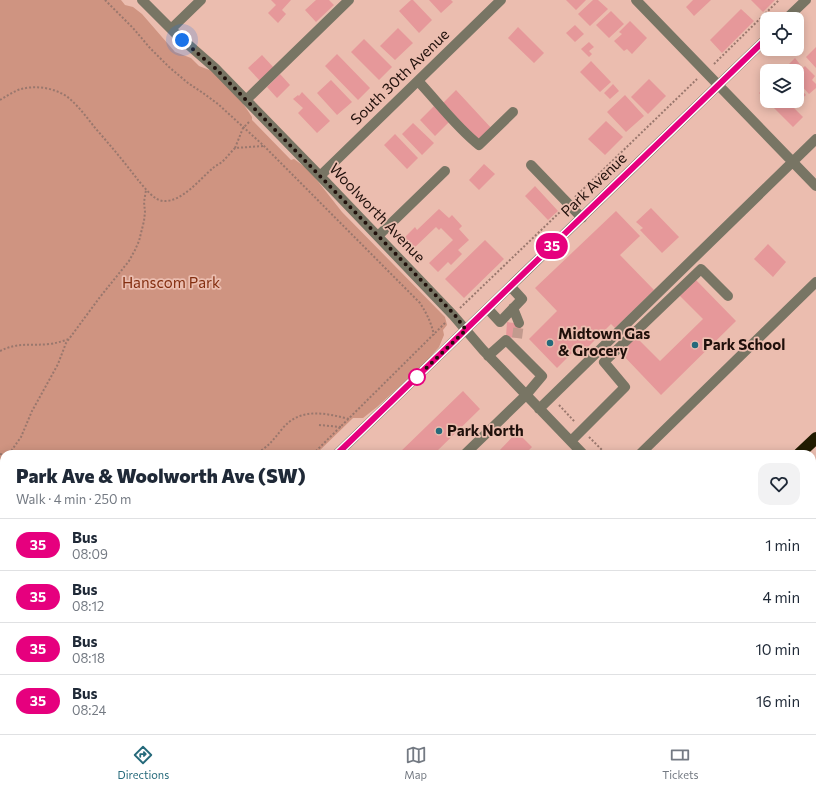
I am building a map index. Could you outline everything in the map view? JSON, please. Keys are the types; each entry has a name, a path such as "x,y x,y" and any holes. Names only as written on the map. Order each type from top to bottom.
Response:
{"highway":[{"path":"803,450 816,438"}],"street":[{"name":"Woolworth Avenue","path":"142,0 171,29 210,64 320,176 454,314 476,343 579,450"},
{"path":"171,29 201,0"},
{"path":"246,100 349,0"},
{"name":"South 30th Avenue","path":"320,176 501,0"},
{"path":"636,0 816,186"},
{"path":"793,12 806,0"},
{"name":"Park Avenue","path":"341,450 760,45"},
{"path":"418,81 467,135 479,145 514,112"},
{"path":"539,409 816,139"},
{"path":"531,165 582,218"},
{"path":"378,236 445,171"},
{"path":"571,442 625,387 604,362 701,269 728,296"},
{"path":"644,450 816,282"},
{"path":"500,322 522,299 510,287"},
{"path":"513,308 518,323"},
{"path":"469,450 526,395 542,376 512,342 500,322 488,309"},
{"path":"488,356 512,342"}],"path":[{"path":"105,0 170,67 188,83 218,104 264,146 420,304 428,314 434,335"},
{"path":"317,450 454,314 779,0"},
{"path":"0,100 20,89 34,87 48,89 69,98 105,139 146,190 156,198 163,201 172,200 183,195 214,167 222,162 235,148 243,128 258,113"},
{"path":"235,148 264,146"},
{"path":"12,450 21,437 32,411 53,374 66,343 135,250 144,221 144,202 146,190"},
{"path":"0,352 18,345 50,344 70,339"},
{"path":"260,450 267,446 288,423 298,416 311,413 328,414 349,419"},
{"path":"319,425 341,427"}],"green space":[{"name":"Hanscom Park","path":"0,0 121,0 125,5 133,7 142,14 175,52 191,58 199,66 212,71 242,102 252,117 252,120 291,160 294,159 309,170 342,212 445,317 447,325 443,330 444,335 439,347 423,365 363,418 353,418 320,450 0,450"}],"building":[{"path":"271,0 291,0 282,10 286,14 278,23 268,13 276,5"},
{"path":"316,0 329,0 334,5 316,22 305,10"},
{"path":"411,0 413,0 432,20 419,33 399,11"},
{"path":"429,0 451,0 453,2 441,13"},
{"path":"566,0 586,0 576,10"},
{"path":"593,0 598,0 608,9 590,26 578,14"},
{"path":"693,0 711,0 694,16 686,7"},
{"path":"751,0 775,0 763,12"},
{"path":"741,9 754,21 722,53 710,40"},
{"path":"611,11 624,24 609,38 596,25"},
{"path":"630,21 647,38 632,54 627,49 624,51 614,41 622,34 619,32"},
{"path":"575,25 584,34 575,42 566,33"},
{"path":"518,27 544,53 534,63 508,38"},
{"path":"398,28 413,43 395,60 380,46"},
{"path":"364,39 392,67 379,80 351,52"},
{"path":"589,42 594,47 589,51 592,54 589,57 581,49"},
{"path":"816,47 816,68 806,57"},
{"path":"337,54 370,88 358,100 325,66"},
{"path":"262,55 275,69 261,82 248,68"},
{"path":"795,58 800,64 789,64"},
{"path":"591,61 611,82 600,92 580,72"},
{"path":"805,66 815,76 812,80 816,84 816,88 809,94 804,89"},
{"path":"280,74 290,85 277,98 267,87"},
{"path":"649,79 666,96 648,114 631,97"},
{"path":"331,80 352,102 337,115 317,93"},
{"path":"613,84 619,91 610,99 604,93"},
{"path":"456,90 493,130 479,143 442,104"},
{"path":"302,92 330,121 317,133 298,113 303,108 293,99 298,95 299,96"},
{"path":"625,95 644,116 626,132 607,112"},
{"path":"434,106 449,122 435,136 420,120"},
{"path":"774,108 794,108 803,117 793,127"},
{"path":"606,121 623,137 605,155 588,139"},
{"path":"413,123 434,143 422,155 402,134"},
{"path":"395,134 418,158 407,169 384,145"},
{"path":"484,164 495,174 479,190 469,180"},
{"path":"535,186 558,211 548,220 525,196"},
{"path":"651,208 679,237 662,253 640,230 643,228 636,222"},
{"path":"439,209 449,218 452,215 462,226 459,229 469,240 458,250 462,254 451,265 448,262 438,272 429,263 453,240 441,228 439,230 436,227 414,248 404,238 415,227 417,230"},
{"path":"616,211 640,236 620,255 654,290 615,328 611,324 580,355 575,350 557,368 529,339 557,311 535,288"},
{"path":"485,240 504,259 464,298 445,279"},
{"path":"768,244 786,262 773,277 754,259"},
{"name":"Park School","path":"695,279 736,321 661,395 620,352 636,337 660,361 703,319 679,295"},
{"path":"507,322 521,324 520,338 506,337"},
{"name":"Park North","path":"463,391 480,409 438,450 402,450"},
{"path":"517,432 532,447 529,450 500,450"}],"tunnel":[{"path":"517,338 519,323"}],"bus line":[{"name":"35","path":"341,450 760,45"}],"place":[{"name":"Midtown Gas & Grocery","path":"550,343"},
{"name":"Park School","path":"695,345"},
{"name":"Park North","path":"439,431"}],"route":[{"path":"182,40 215,68 454,314 466,330 417,377"}]}
